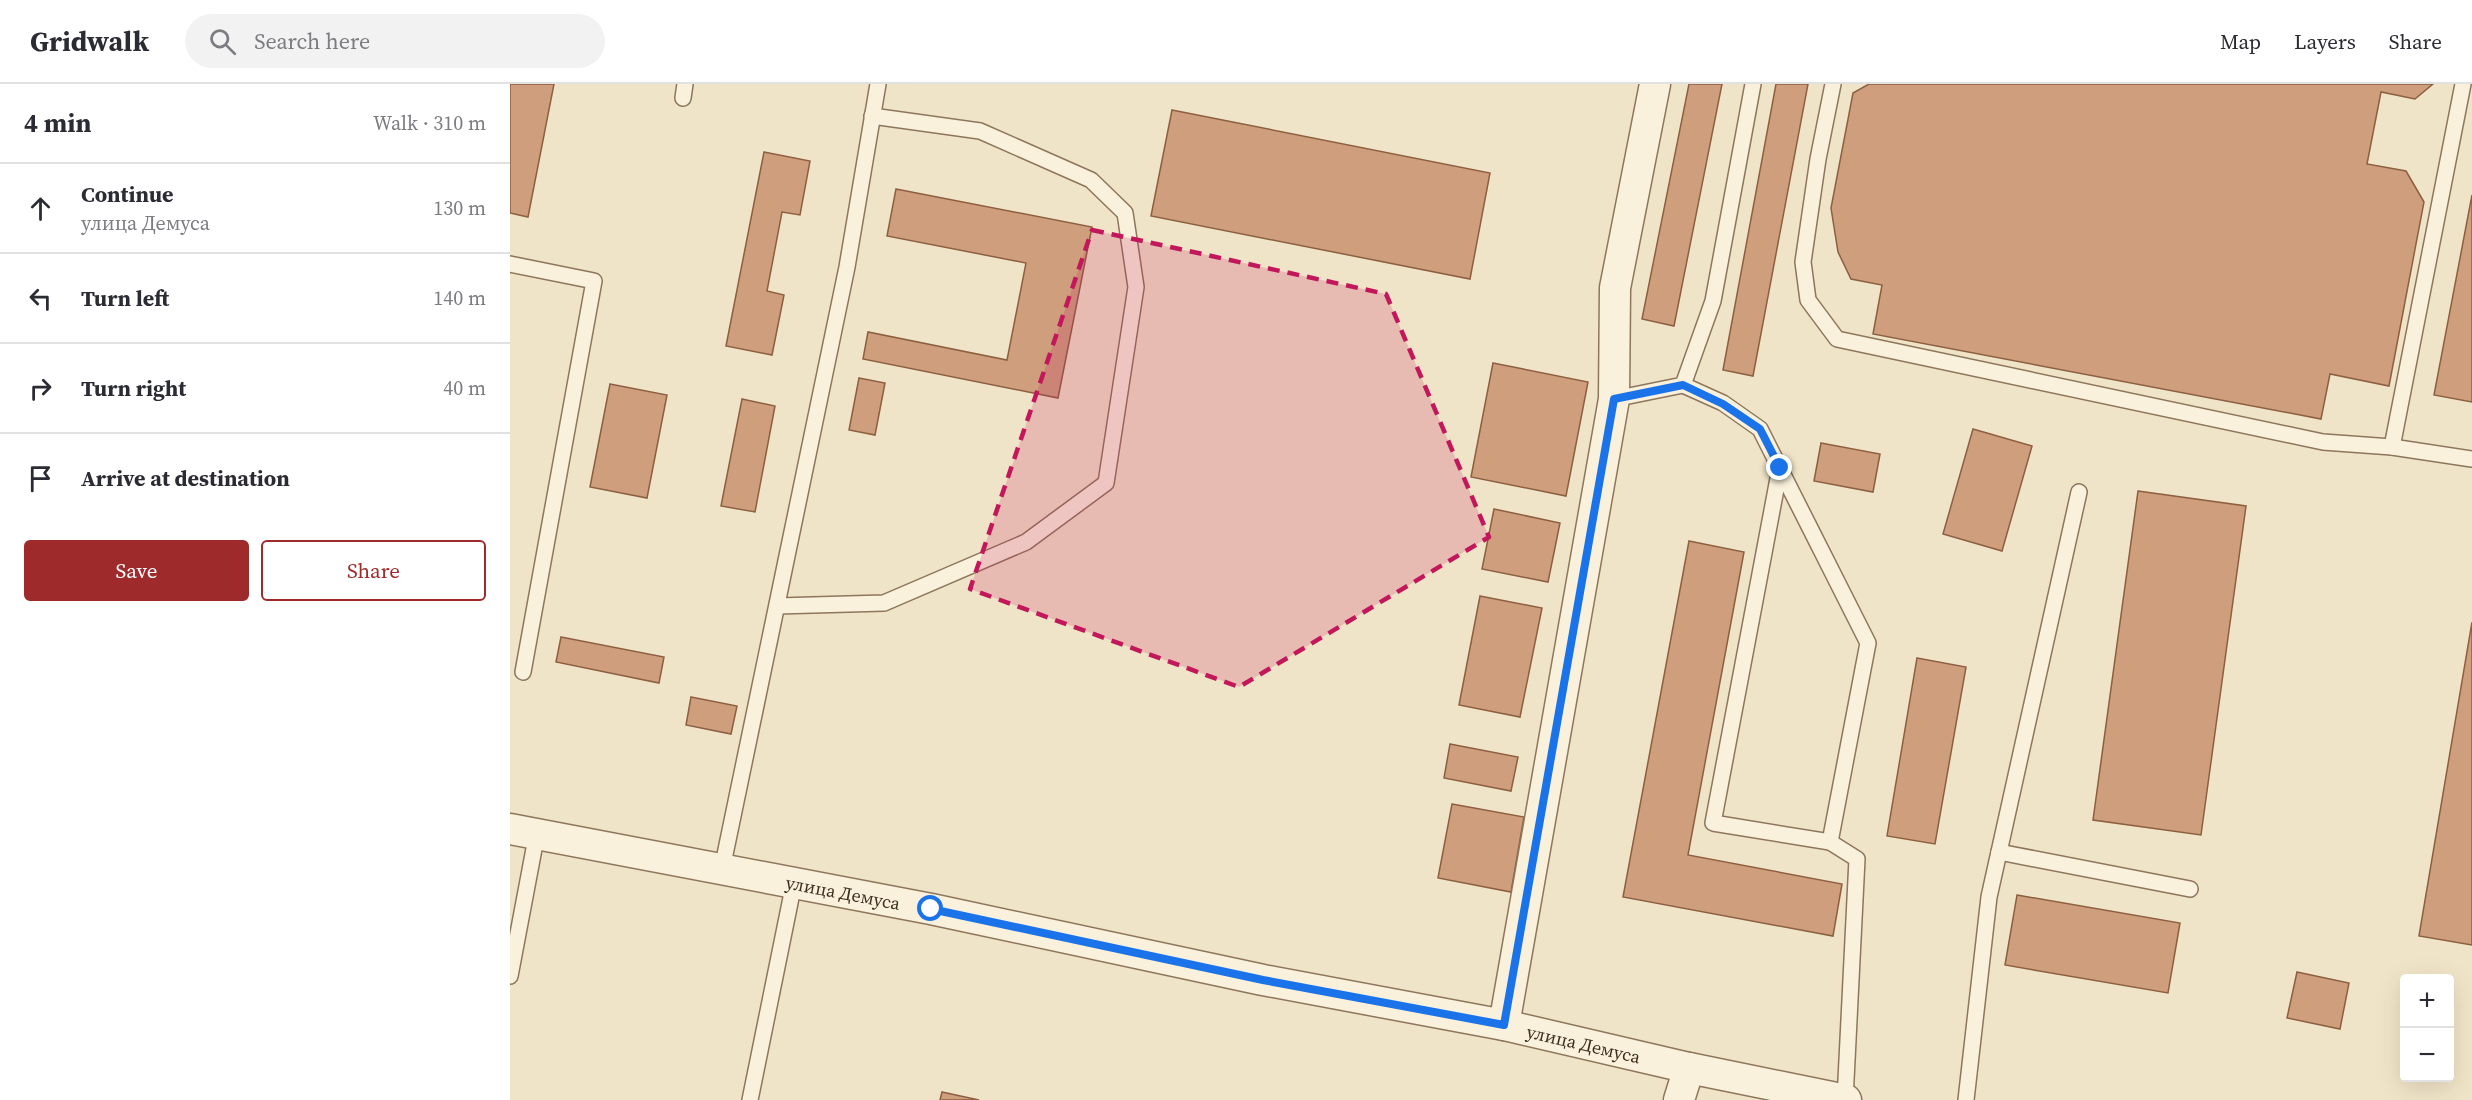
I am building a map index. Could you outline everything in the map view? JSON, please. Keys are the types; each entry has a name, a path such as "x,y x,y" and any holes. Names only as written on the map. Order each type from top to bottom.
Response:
{"street":[{"path":"1504,1025 1614,399 1615,288 1655,84"},
{"name":"улица Демуса","path":"523,831 931,909 1263,980 1504,1025 1689,1068 1845,1100"},
{"path":"1678,1100 1689,1068"}],"lane":[{"path":"722,869 847,267 878,84"},
{"path":"1683,385 1713,301 1753,84"},
{"path":"1833,84 1818,159 1803,262 1808,300 1837,339 2324,442 2392,447 2472,459"},
{"path":"2392,447 2463,84"},
{"path":"777,606 884,603 1026,542 1106,483 1136,287 1125,213 1091,180 980,131 872,116"},
{"path":"510,264 594,281 523,672"},
{"path":"1614,399 1683,385 1723,404 1760,429 1868,643 1830,842"},
{"path":"1780,468 1713,823 1830,842 1857,859 1845,1100"},
{"path":"1966,1100 1989,897 2079,492"},
{"path":"510,976 523,831"},
{"path":"1999,852 2190,890"},
{"path":"750,1100 794,883"}],"highlighted area":[{"path":"1092,230 1386,294 1489,537 1239,687 970,589"}],"building":[{"path":"510,84 554,84 528,217 510,213"},
{"path":"1689,84 1722,84 1674,326 1642,319"},
{"path":"1776,84 1808,84 1753,376 1723,370"},
{"path":"1869,84 2433,84 2415,99 2381,92 2367,164 2406,171 2424,202 2389,386 2330,374 2321,419 1873,334 1882,285 1851,279 1838,252 1831,208 1853,93"},
{"path":"1172,110 1490,173 1470,279 1151,216"},
{"path":"764,152 810,161 800,215 782,212 767,291 784,295 772,355 726,346"},
{"path":"896,189 1092,227 1058,398 863,359 868,332 1007,360 1026,263 887,236"},
{"path":"2472,195 2472,402 2434,395"},
{"path":"1493,363 1588,382 1566,496 1471,477"},
{"path":"859,378 885,383 875,435 849,430"},
{"path":"610,384 667,395 647,498 590,487"},
{"path":"742,399 775,406 755,512 721,506"},
{"path":"1973,429 2032,446 2002,551 1943,534"},
{"path":"1821,443 1880,454 1873,492 1814,481"},
{"path":"2138,491 2246,506 2201,835 2093,820"},
{"path":"1494,509 1560,523 1548,582 1482,569"},
{"path":"1689,541 1744,552 1688,855 1842,884 1833,936 1623,897"},
{"path":"1480,596 1542,608 1520,717 1459,705"},
{"path":"2472,622 2472,945 2419,936"},
{"path":"561,637 664,657 659,683 556,662"},
{"path":"1917,658 1966,667 1935,844 1887,836"},
{"path":"691,697 737,706 731,734 686,725"},
{"path":"1450,744 1518,757 1511,791 1444,778"},
{"path":"1452,804 1524,817 1511,892 1438,878"},
{"path":"2017,895 2180,923 2168,993 2005,965"},
{"path":"2297,972 2349,983 2340,1029 2287,1018"},
{"path":"942,1092 979,1100 940,1100"}],"route":[{"path":"931,909 1263,980 1504,1025 1614,399 1683,385 1723,404 1760,429 1780,468"}]}
